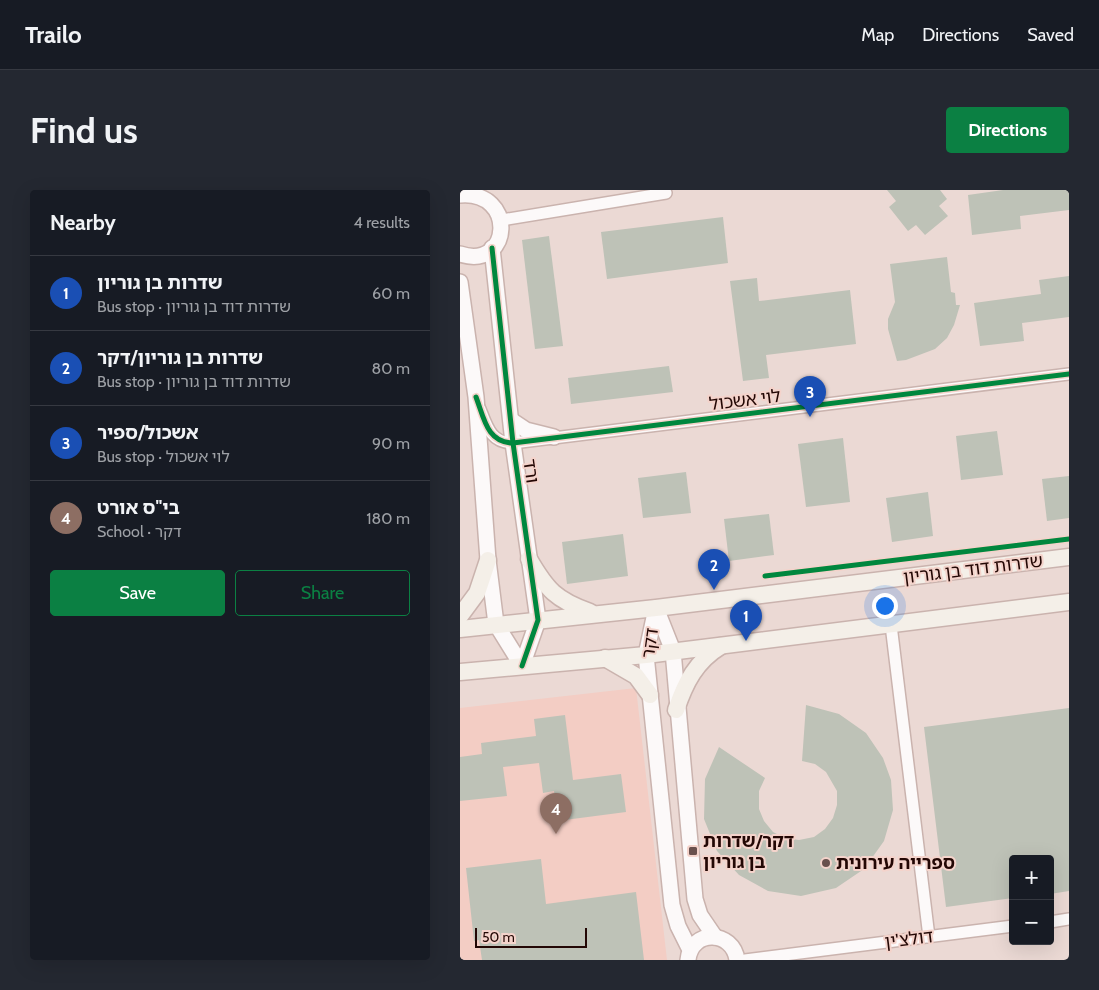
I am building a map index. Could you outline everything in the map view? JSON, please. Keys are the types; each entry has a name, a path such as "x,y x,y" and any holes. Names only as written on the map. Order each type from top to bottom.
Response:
{"main road":[{"name":"שדרות דוד בן גוריון","path":"460,628 656,608 1069,557"},
{"path":"460,616 477,593 488,560"},
{"path":"529,560 548,589 556,597 565,603 594,614"},
{"path":"460,672 646,655 1069,602"},
{"path":"676,710 682,692 699,664 724,645"},
{"path":"604,658 636,676 650,695"}],"street":[{"path":"502,220 666,193"},
{"path":"460,195 487,194 499,211 502,220 500,235 492,248 475,256 460,254"},
{"name":"ורד","path":"492,248 513,443 538,620 522,666"},
{"path":"460,282 476,397 488,560 496,624 522,666"},
{"name":"לוי אשכול","path":"513,443 1069,374"},
{"path":"476,397 491,435 498,441 513,443"},
{"path":"511,420 526,430 554,437"},
{"name":"דקר","path":"656,608 673,651 676,710 695,899 700,915 715,936 728,942 733,947 737,960"},
{"name":"דקר","path":"656,608 646,655 672,905 689,955"},
{"path":"891,625 929,937"},
{"path":"1054,921 1069,919"},
{"name":"דולצ'ין","path":"745,960 1009,927"},
{"path":"689,955 701,939 715,936"}],"shaded area":[{"path":"636,688 667,960 460,960 460,708"}],"building":[{"path":"887,190 940,190 947,199 939,206 948,216 925,235 916,225 908,231 889,207 896,201"},
{"path":"1003,190 1069,190 1069,210 1020,216 1021,229 972,235 968,195"},
{"path":"723,217 728,263 607,279 601,232"},
{"path":"549,236 563,346 535,349 522,240"},
{"path":"947,257 951,292 955,293 956,305 960,305 954,325 947,338 935,349 906,360 897,361 888,329 888,319 895,302 890,264"},
{"path":"1069,276 1069,317 1022,323 1024,341 980,346 974,303 1041,294 1039,280"},
{"path":"757,278 759,301 850,290 856,344 766,355 769,378 743,381 730,281"},
{"path":"669,366 673,392 571,404 568,378"},
{"path":"997,431 1003,475 961,480 956,436"},
{"path":"843,438 850,502 806,507 798,444"},
{"path":"686,472 691,513 643,518 638,478"},
{"path":"1069,476 1069,518 1047,521 1042,479"},
{"path":"928,492 933,536 892,542 886,498"},
{"path":"769,514 774,555 729,561 724,519"},
{"path":"623,534 628,576 567,584 562,542"},
{"path":"806,705 839,714 866,733 883,758 891,780 893,810 884,841 864,869 836,888 801,896 768,891 739,875 717,851 704,819 705,779 719,747 765,778 759,791 759,809 764,821 773,832 785,838 799,840 814,837 825,829 833,818 837,805 837,791 826,772 815,764 802,761"},
{"path":"1069,708 1069,891 1054,893 1054,855 1009,855 1009,899 946,907 924,727"},
{"path":"565,715 573,780 621,774 626,812 557,821 554,791 543,793 539,763 503,767 507,796 460,801 460,757 482,754 481,743 536,736 534,719"},
{"path":"541,859 546,904 636,892 644,960 482,960 479,940 474,941 466,868"}],"cycle path":[{"path":"492,248 513,443 538,620 522,666"},
{"path":"476,397 484,421 492,434 497,439 513,443 1069,374"},
{"path":"765,576 1069,539"}],"place":[{"name":"אשכול/ספיר","path":"810,417"},
{"name":"שדרות בן גוריון/דקר","path":"714,590"},
{"name":"שדרות בן גוריון","path":"746,641"},
{"name":"בי\"ס אורט","path":"556,834"},
{"name":"דקר/שדרות בן גוריון","path":"693,851"},
{"name":"ספרייה עירונית","path":"826,863"}]}
